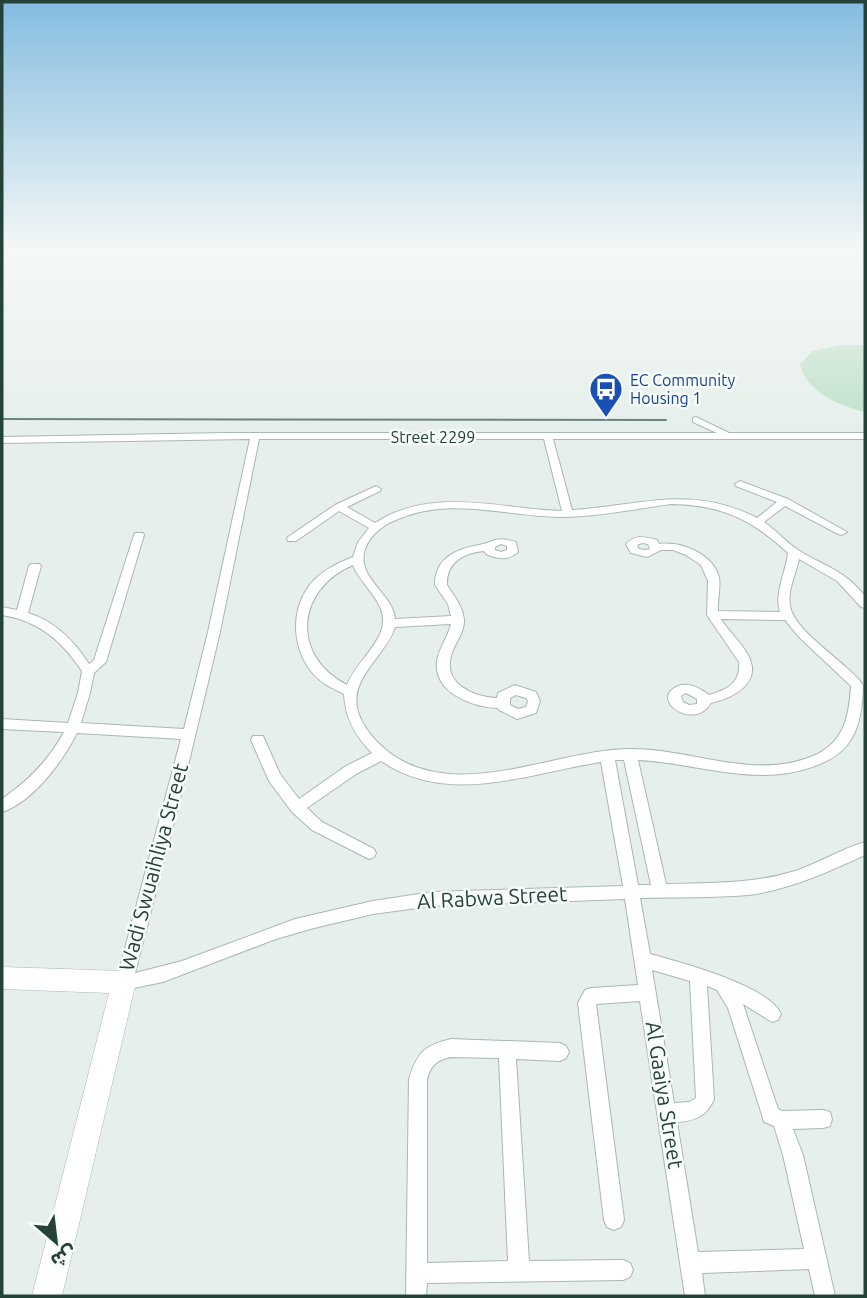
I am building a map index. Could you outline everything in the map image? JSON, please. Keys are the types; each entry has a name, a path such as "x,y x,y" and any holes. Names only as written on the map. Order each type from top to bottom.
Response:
{"street":[{"path":"664,435 693,421 731,435"},
{"name":"Street 2299","path":"2,440 256,436 865,436"},
{"name":"Wadi Swuaihliya Street","path":"47,1296 124,982 189,734 256,436"},
{"path":"548,437 568,514"},
{"path":"740,484 784,501 842,532"},
{"path":"292,539 339,507 376,489"},
{"path":"758,522 784,501"},
{"path":"713,615 786,616 861,681 861,706 848,736 832,753 808,765 754,770 630,754 454,779 424,775 397,765 382,754 358,727 351,707 351,692 361,668 385,636 389,623 386,608 364,578 358,559 364,541 375,527 410,510 447,503 568,514 662,502 697,502 729,508 758,522 777,535 794,552 838,574 865,604"},
{"path":"339,507 375,527"},
{"path":"88,671 100,662 139,535"},
{"path":"657,547 685,551 708,566 713,577 710,604 713,615 719,629 745,659 747,667 741,684 735,690 705,700"},
{"path":"488,548 473,549 460,554 443,568 441,585 454,604 458,620 458,628 443,662 445,677 457,690 473,699 502,703"},
{"path":"786,616 784,597 794,552"},
{"path":"351,692 334,686 317,672 303,649 300,625 311,593 330,569 358,559"},
{"path":"22,615 35,566"},
{"path":"2,611 40,620 77,653 88,671 76,726 54,762 16,797 2,806"},
{"path":"389,623 458,620"},
{"path":"2,724 189,734"},
{"path":"258,740 274,777 297,807 317,826 369,853"},
{"path":"297,807 351,770 382,754"},
{"path":"630,754 660,891"},
{"name":"Al Gaaiya Street","path":"607,756 643,960 695,1296"},
{"path":"623,842 639,838 649,844"},
{"name":"Al Rabwa Street","path":"124,982 155,978 275,932 386,904 467,897 632,894 748,888 781,883 809,874 865,848"},
{"path":"643,960 723,985 749,996 772,1014"},
{"path":"667,1113 696,1111 705,1098 698,976"},
{"path":"2,978 124,982"},
{"path":"723,985 735,1005 768,1110 781,1120 822,1119"},
{"path":"614,1220 587,1003 590,996 595,995 648,993"},
{"path":"416,1296 418,1079 424,1058 434,1051 451,1048 560,1052"},
{"path":"507,1050 519,1271"},
{"path":"781,1120 793,1155 825,1296"},
{"path":"690,1263 817,1259"},
{"path":"416,1273 623,1270"}],"green space":[{"path":"842,345 865,345 865,412 825,396 803,374 800,364 813,351"}],"tram line":[{"path":"2,419 666,420"}],"place":[{"name":"EC Community Housing 1","path":"606,419"}]}
